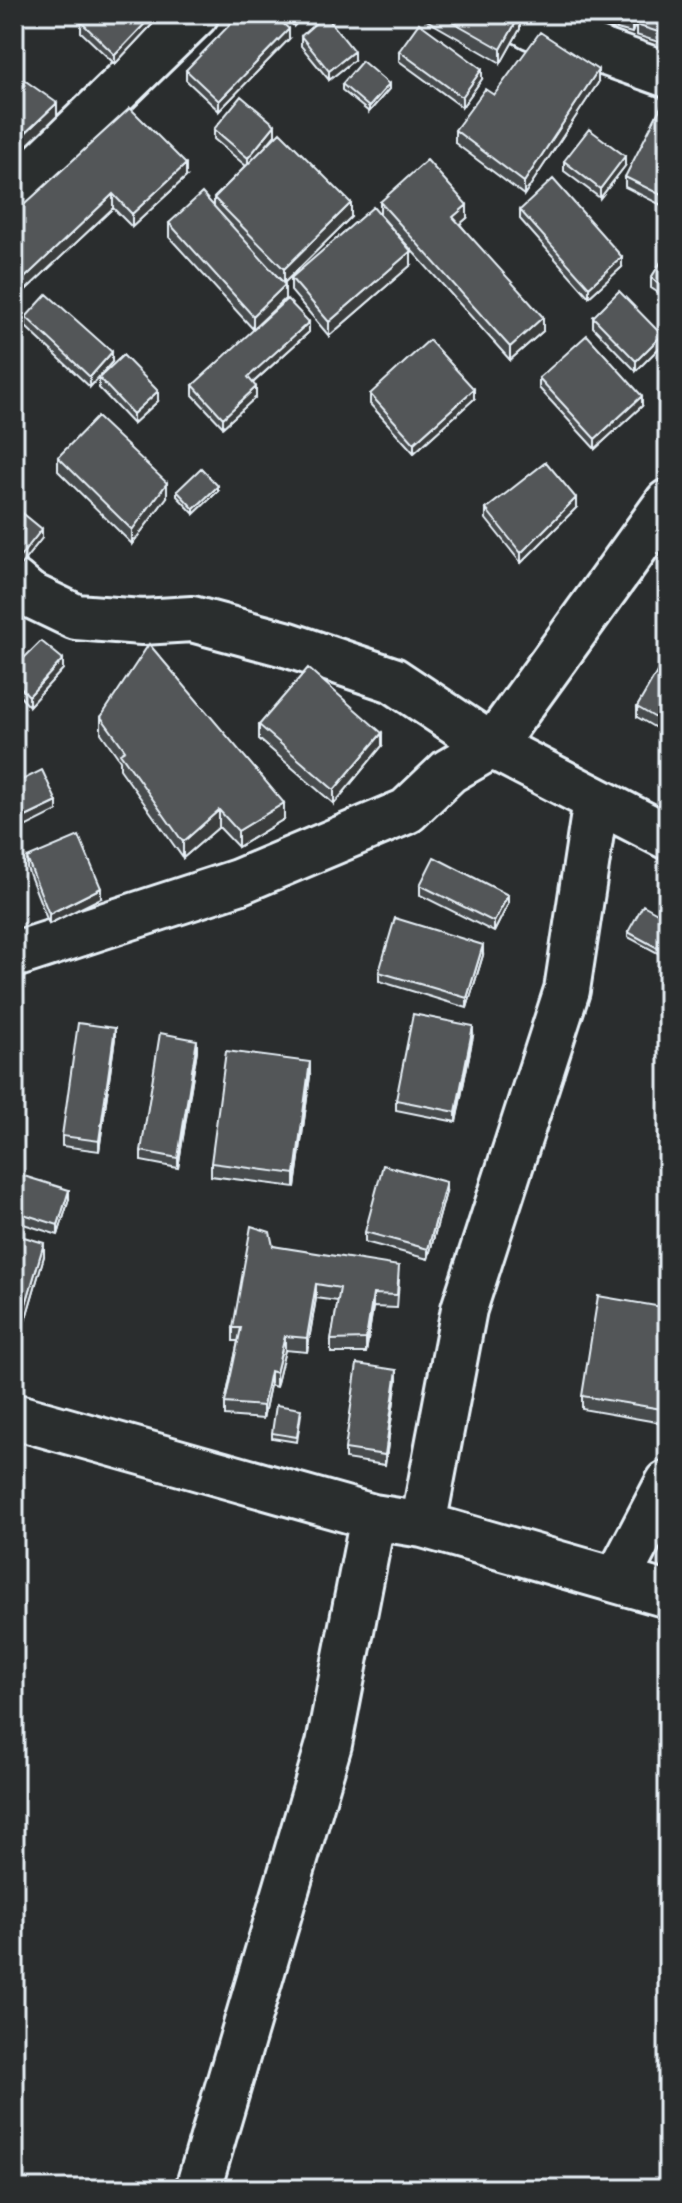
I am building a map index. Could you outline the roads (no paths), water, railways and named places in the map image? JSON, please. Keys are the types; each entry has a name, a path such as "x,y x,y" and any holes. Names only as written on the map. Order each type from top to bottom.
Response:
{"street":[{"path":"14,191 196,14"},
{"path":"510,14 533,27 668,75"},
{"path":"14,955 238,882 407,811 449,771 492,746 668,502"},
{"path":"14,582 28,594 76,617 142,622 192,619 289,645 393,680 492,746 668,837"},
{"path":"423,1525 464,1309 567,990 596,800"},
{"path":"14,1416 373,1517 423,1525 668,1595"},
{"path":"617,1580 668,1483"},
{"path":"198,2189 329,1744 373,1517"}]}
